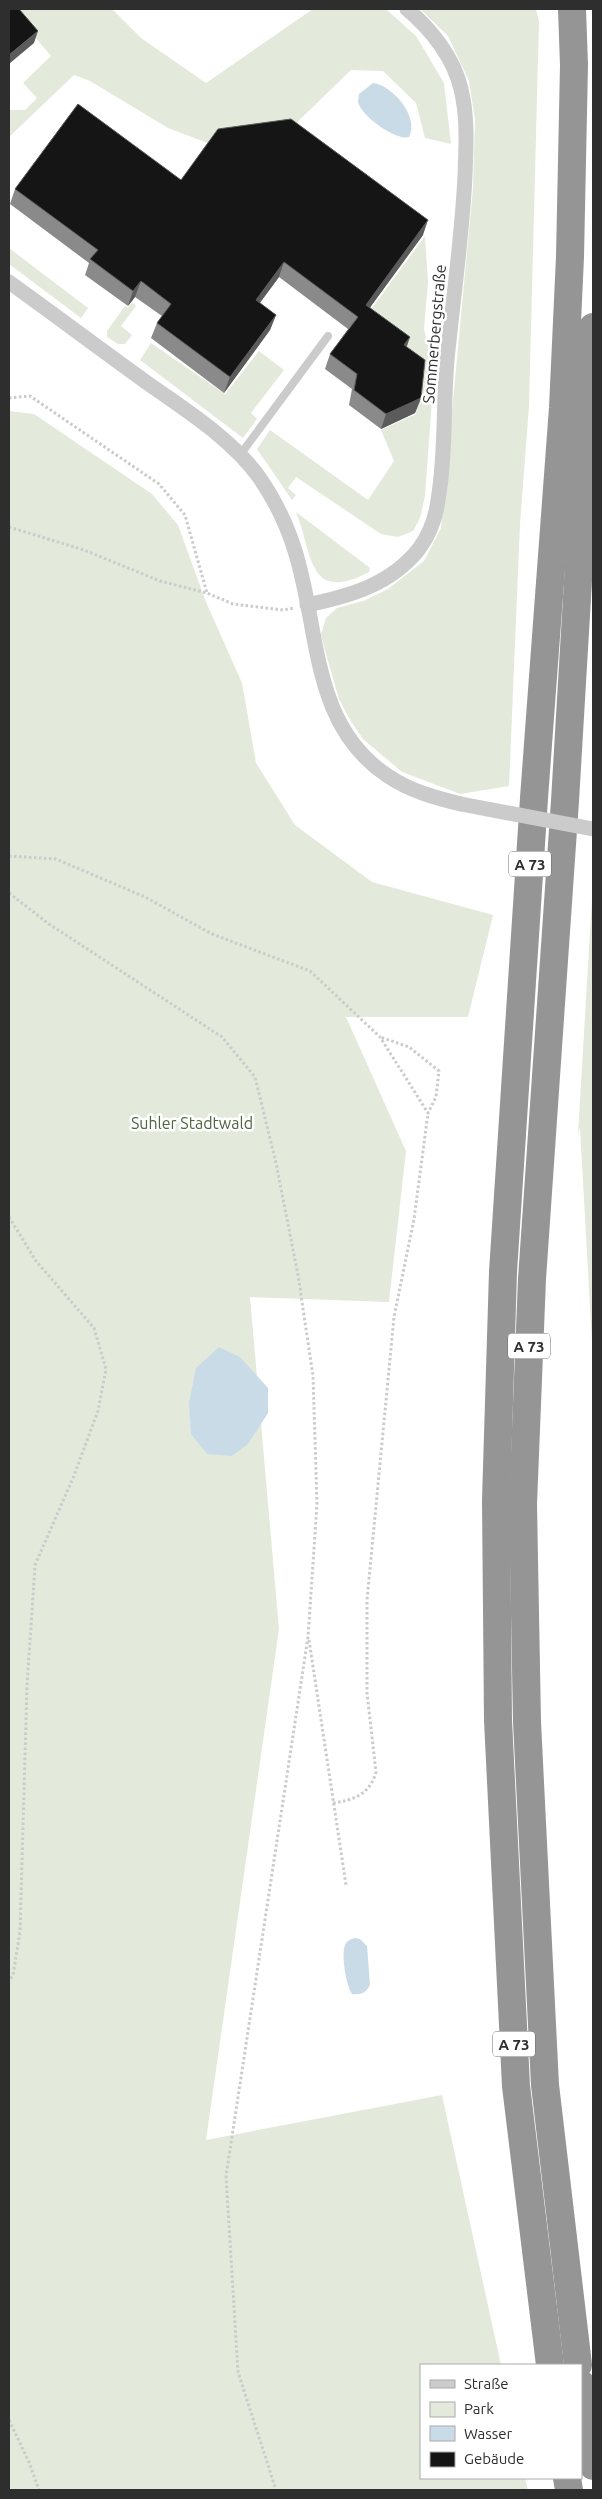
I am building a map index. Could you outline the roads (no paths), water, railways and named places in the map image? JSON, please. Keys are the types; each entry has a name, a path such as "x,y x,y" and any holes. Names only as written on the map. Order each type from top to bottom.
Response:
{"highway":[{"name":"A 73","path":"550,2364 516,2086 498,1720 496,1500 504,1272 534,798 564,399 570,257 574,65 572,9"},
{"name":"A 73","path":"578,2364 545,2086 527,1722 523,1504 532,1279 564,811 593,327"},
{"path":"582,2391 593,2466"}],"street":[{"name":"Sommerbergstraße","path":"307,605 347,597 379,584 397,570 419,548 432,525 438,500 447,361 464,212 467,129 461,88 448,58 433,35 407,9"},
{"path":"9,282 177,404 240,455 258,476 285,522 296,553 316,658 336,716 349,738 368,759 387,776 411,789 461,804 593,829"}],"lane":[{"path":"240,455 328,336"}],"water":[{"path":"373,83 388,89 402,103 411,120 409,137 396,135 388,131 372,120 361,108 358,102 359,94"},
{"path":"219,1347 240,1357 268,1388 268,1413 248,1444 232,1456 207,1454 191,1434 189,1403 196,1368"},
{"path":"360,1939 367,1946 370,1985 361,1994 352,1994 345,1970 344,1949 349,1940"}],"park label":[{"name":"Suhler Stadtwald","path":"192,1123"}]}
